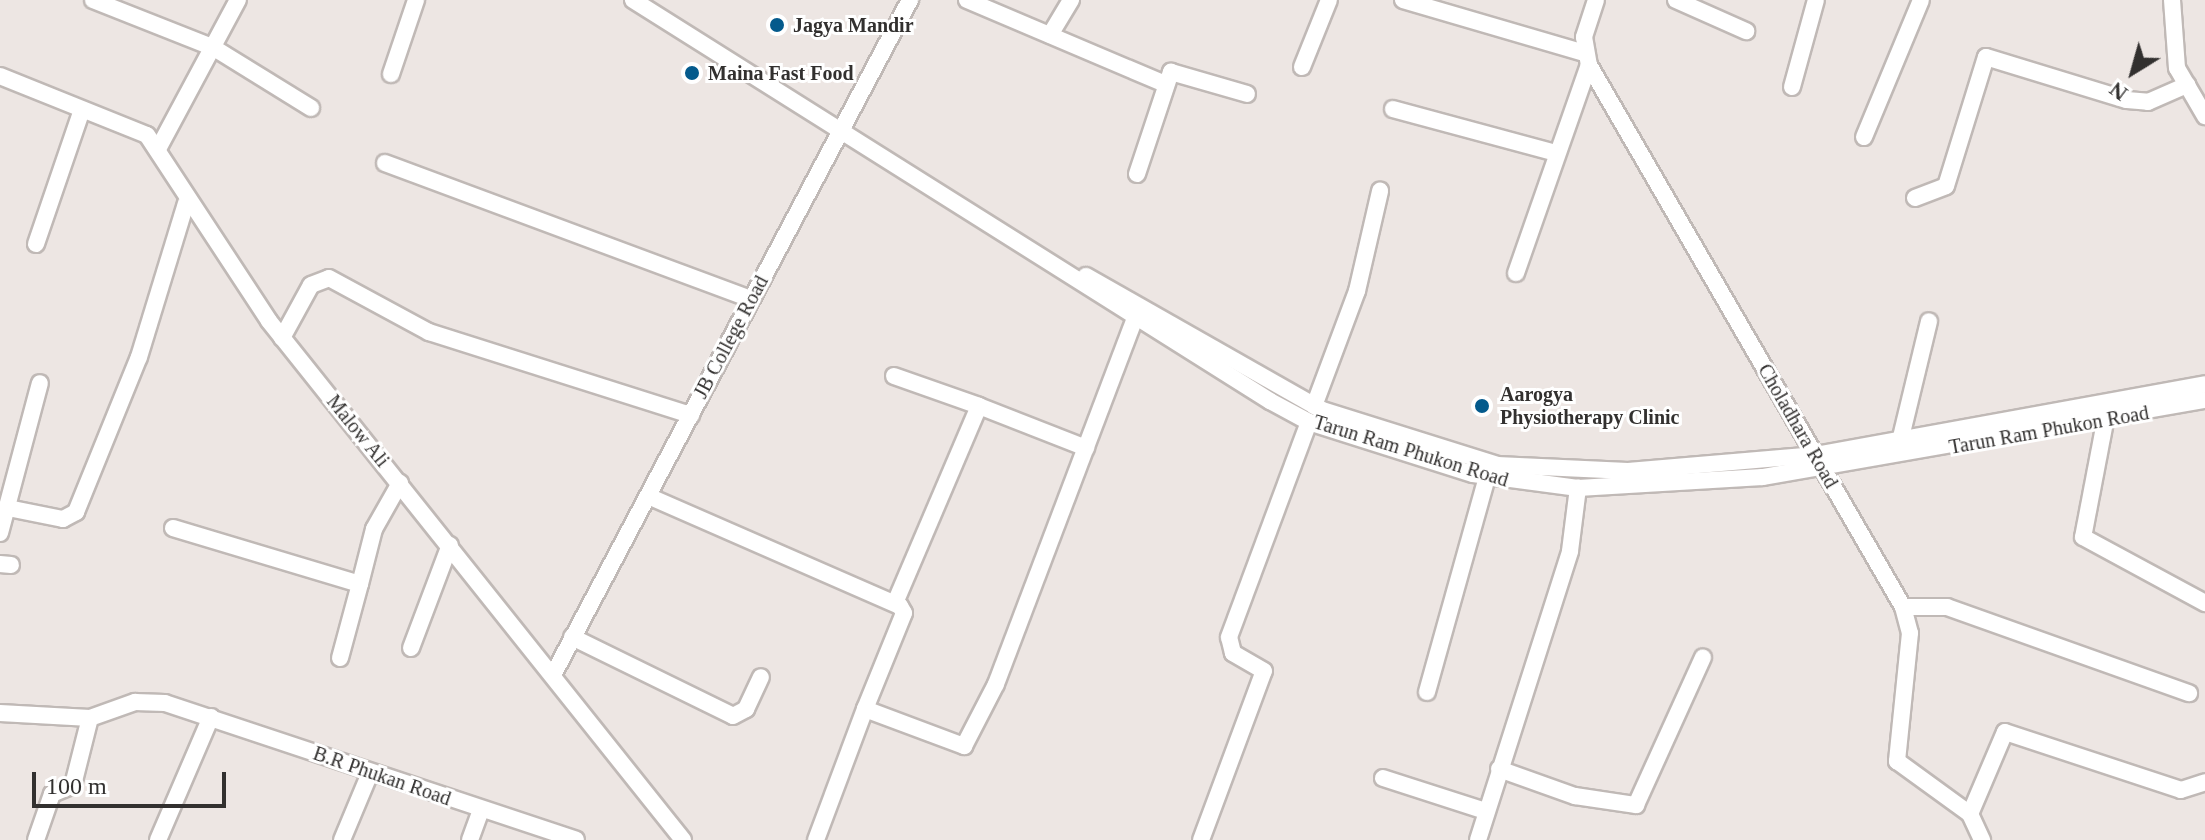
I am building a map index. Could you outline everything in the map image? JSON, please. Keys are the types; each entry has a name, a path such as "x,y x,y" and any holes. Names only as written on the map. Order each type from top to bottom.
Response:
{"street":[{"path":"93,0 214,48 311,108"},
{"path":"158,149 238,0"},
{"path":"391,74 416,0"},
{"name":"Tarun Ram Phukon Road","path":"633,0 1312,414 1497,465 1628,471 1820,462 1901,437 2205,384"},
{"name":"Tarun Ram Phukon Road","path":"651,0 1135,319 1312,414 1487,477 1578,488 1820,462 2105,422 2205,400"},
{"name":"JB College Road","path":"553,675 910,0"},
{"path":"967,0 1163,83"},
{"path":"1050,35 1071,0"},
{"path":"1302,67 1329,0"},
{"path":"1403,0 1587,59"},
{"path":"1516,273 1587,59 1596,0"},
{"path":"1676,0 1746,31"},
{"path":"1792,87 1816,0"},
{"path":"1864,137 1921,0"},
{"path":"2172,0 2174,52 2187,85 2205,116"},
{"path":"1915,198 1946,186 1986,57 2127,100 2148,102 2187,85"},
{"name":"Choladhara Road","path":"1587,59 1903,607 1910,633 1897,761 1970,814 1982,840"},
{"path":"1137,174 1163,83 1182,70 1247,94"},
{"name":"Malow Ali","path":"0,76 147,135 158,149 186,203 282,338 683,840"},
{"path":"1393,109 1556,153"},
{"path":"36,244 82,110"},
{"path":"385,163 751,299"},
{"path":"1201,840 1264,671 1233,653 1229,637 1357,291 1380,191"},
{"path":"8,508 63,519 76,512 139,357 186,203"},
{"path":"282,338 311,285 329,278 429,332 691,415"},
{"path":"865,709 957,746 972,740 1135,319"},
{"path":"1901,437 1929,321"},
{"path":"894,376 1086,448"},
{"path":"0,533 40,383"},
{"path":"895,603 979,406"},
{"path":"2105,422 2083,537 2205,603"},
{"path":"1427,692 1487,477"},
{"path":"340,658 374,529 400,483"},
{"path":"1478,840 1570,551 1578,488"},
{"path":"648,496 895,603 904,613 816,840"},
{"path":"173,528 360,584"},
{"path":"411,648 450,545"},
{"path":"1903,607 1947,607 2189,693"},
{"path":"572,637 733,716 743,713 761,677"},
{"path":"1499,769 1575,796 1636,805 1703,657"},
{"name":"B.R Phukan Road","path":"0,713 90,718 135,702 211,717 576,840"},
{"path":"158,840 211,717"},
{"path":"36,840 52,794 73,785 90,718"},
{"path":"1970,814 2005,732 2181,790 2205,782"},
{"path":"342,840 370,773"},
{"path":"1383,778 1486,811"},
{"path":"470,840 481,810"}],"place":[{"name":"Jagya Mandir","path":"777,25"},
{"name":"Maina Fast Food","path":"692,73"},
{"name":"Aarogya Physiotherapy Clinic","path":"1482,406"}]}
